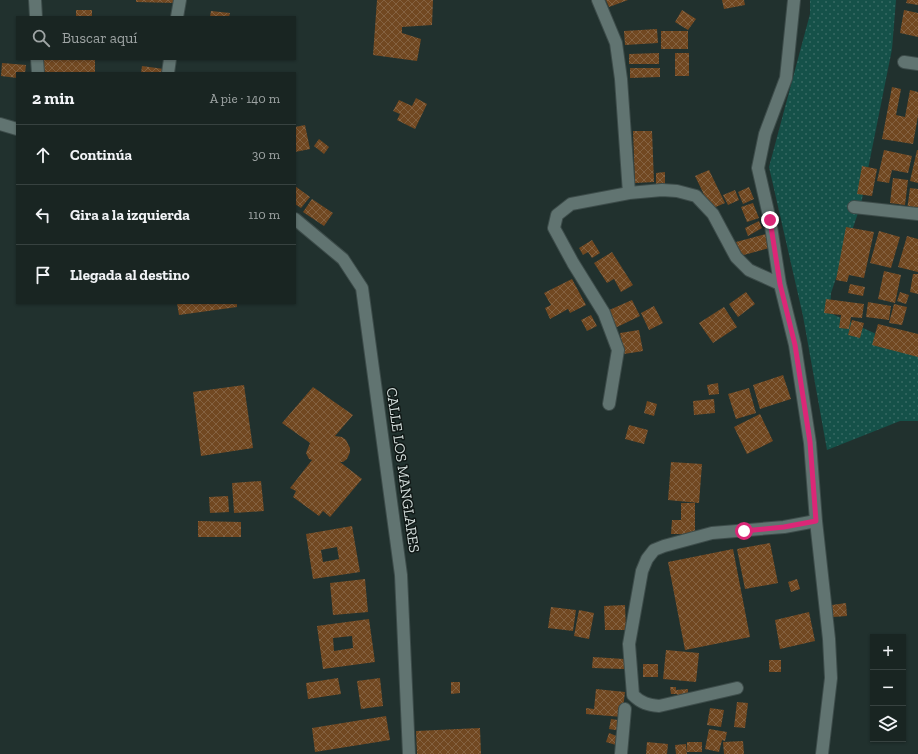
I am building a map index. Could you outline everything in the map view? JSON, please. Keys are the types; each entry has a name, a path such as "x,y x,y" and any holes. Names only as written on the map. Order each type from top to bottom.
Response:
{"street":[{"path":"35,0 36,16"},
{"path":"177,16 180,0"},
{"path":"598,0 616,43 621,79 629,193"},
{"path":"794,0 786,78 765,134 758,168 770,220 780,284 795,345 810,442 816,521 832,678 822,754"},
{"path":"37,60 38,72"},
{"path":"168,72 170,60"},
{"path":"904,62 918,64"},
{"path":"0,124 16,129"},
{"path":"609,404 618,350 604,313 573,263 554,228 556,215 571,204 629,193 662,190 678,191 696,196 713,214 736,257 749,270 780,284"},
{"path":"854,207 918,214"},
{"name":"CALLE LOS MANGLARES","path":"296,220 343,259 362,288 401,575 409,754"},
{"path":"737,688 659,706 648,705 640,702 633,695 629,644 642,571 647,559 654,550 664,546 712,534 784,527 816,521"},
{"path":"621,754 625,709"}],"green space":[{"path":"810,0 896,0 892,49 861,204 831,293 830,313 918,353 918,421 900,421 827,450 803,316 769,167 810,14"}],"building":[{"path":"136,0 175,0 175,3 136,2"},
{"path":"377,0 433,0 432,25 402,27 402,33 421,39 417,61 373,55"},
{"path":"606,0 628,0 609,7"},
{"path":"722,0 744,0 745,5 724,9"},
{"path":"907,0 918,0 918,5 906,3"},
{"path":"76,10 92,10 92,16 76,16"},
{"path":"682,10 696,19 688,30 675,22"},
{"path":"904,10 918,13 918,37 900,33"},
{"path":"211,11 230,13 229,16 210,16"},
{"path":"657,29 658,43 625,45 624,31"},
{"path":"661,31 688,31 688,49 661,49"},
{"path":"659,53 659,64 629,64 629,54"},
{"path":"675,53 689,53 689,76 675,76"},
{"path":"44,60 95,60 95,72 44,72"},
{"path":"2,63 26,65 25,72 16,72 16,78 1,76"},
{"path":"142,66 164,69 163,72 141,72"},
{"path":"630,68 660,68 660,77 630,78"},
{"path":"892,87 901,89 896,115 905,117 910,90 918,92 918,116 913,144 882,139"},
{"path":"416,98 427,104 415,129 397,120 400,114 393,111 399,100 412,106"},
{"path":"305,125 310,149 296,152 296,127"},
{"path":"633,131 652,131 654,182 635,183"},
{"path":"319,139 329,147 324,154 314,146"},
{"path":"884,150 912,156 908,173 892,170 889,183 877,181"},
{"path":"918,150 918,183 910,181"},
{"path":"862,166 877,169 872,196 857,194"},
{"path":"709,170 725,203 711,209 695,176"},
{"path":"665,172 665,184 656,185 656,173"},
{"path":"893,178 908,180 905,205 890,203"},
{"path":"296,187 310,197 301,208 296,205"},
{"path":"749,187 754,199 743,204 738,192"},
{"path":"910,188 918,189 918,211 907,210"},
{"path":"735,190 739,200 728,205 723,195"},
{"path":"312,199 333,213 324,226 303,212"},
{"path":"753,203 759,218 747,222 741,207"},
{"path":"759,221 762,228 748,236 745,228"},
{"path":"846,227 874,232 864,278 849,275 847,282 836,280"},
{"path":"879,231 900,237 891,268 870,263"},
{"path":"766,234 769,248 740,256 736,242"},
{"path":"907,236 918,239 918,272 898,267"},
{"path":"592,240 600,253 592,258 588,252 583,255 579,248"},
{"path":"612,252 633,285 621,292 614,279 607,283 594,263"},
{"path":"884,271 901,275 895,303 878,299"},
{"path":"913,274 918,274 918,294 910,292"},
{"path":"572,279 586,305 570,313 568,309 550,319 545,308 551,305 544,293"},
{"path":"850,284 865,287 863,296 848,293"},
{"path":"746,292 755,304 738,317 729,304"},
{"path":"900,292 909,295 906,304 897,301"},
{"path":"826,299 864,304 862,318 851,317 849,329 839,328 841,315 824,313"},
{"path":"632,300 640,316 615,328 607,311"},
{"path":"868,302 891,306 889,320 866,317"},
{"path":"177,304 237,304 237,307 179,315"},
{"path":"894,304 907,307 902,325 889,323"},
{"path":"654,306 663,323 649,330 641,313"},
{"path":"724,307 737,327 713,343 699,323"},
{"path":"591,315 597,326 587,331 581,320"},
{"path":"852,320 864,323 860,338 848,335"},
{"path":"878,324 918,334 918,357 872,345"},
{"path":"639,330 643,351 624,354 620,333"},
{"path":"783,375 791,399 760,409 753,385"},
{"path":"718,383 719,394 709,395 707,385"},
{"path":"244,385 253,448 201,456 193,392"},
{"path":"313,387 353,415 335,436 342,437 346,440 350,448 347,459 340,462 362,479 330,517 323,511 319,516 293,497 296,491 290,488 312,460 309,459 306,453 310,443 282,423"},
{"path":"749,388 756,413 736,419 728,394"},
{"path":"714,399 715,413 694,415 693,401"},
{"path":"647,401 657,404 654,416 644,413"},
{"path":"760,414 773,441 747,454 734,427"},
{"path":"629,425 648,430 644,444 625,439"},
{"path":"671,462 702,464 699,503 668,500"},
{"path":"261,481 264,511 234,513 232,483"},
{"path":"228,496 229,512 210,513 209,497"},
{"path":"681,503 695,503 695,534 671,534 672,520 681,520"},
{"path":"198,521 241,522 241,537 198,537"},
{"path":"352,526 360,572 313,579 306,534","holes":["337,547 339,559 323,562 321,550"]},
{"path":"770,543 778,583 745,589 737,549"},
{"path":"733,549 750,637 685,650 668,562"},
{"path":"365,579 368,612 333,615 330,583"},
{"path":"797,579 800,589 791,592 788,582"},
{"path":"846,603 847,616 833,617 832,605"},
{"path":"625,605 626,630 605,630 604,606"},
{"path":"551,607 576,610 573,631 548,628"},
{"path":"579,610 594,613 589,639 574,636"},
{"path":"809,612 815,641 780,649 775,620"},
{"path":"369,619 375,662 323,669 317,626","holes":["352,636 353,648 334,651 333,638"]},
{"path":"666,650 699,653 696,682 663,679"},
{"path":"593,657 624,659 624,669 592,668"},
{"path":"769,660 781,660 781,672 769,672"},
{"path":"643,664 658,664 658,677 643,677"},
{"path":"338,678 341,694 308,699 306,683"},
{"path":"380,678 383,706 361,709 357,681"},
{"path":"451,682 460,682 460,693 451,694"},
{"path":"670,687 676,687 676,690 688,689 688,699 677,699 677,694 671,694"},
{"path":"596,689 625,692 622,717 586,714 586,708 594,709"},
{"path":"737,702 748,703 745,728 734,727"},
{"path":"710,708 724,710 721,727 707,725"},
{"path":"386,716 390,740 315,752 312,728"},
{"path":"611,719 624,721 622,731 609,729"},
{"path":"480,728 481,754 417,754 416,731"},
{"path":"709,729 727,732 725,741 722,740 719,752 705,749"},
{"path":"609,733 619,737 616,745 606,742"},
{"path":"743,741 744,754 724,754 723,742"},
{"path":"647,742 668,744 667,754 646,754"},
{"path":"687,742 702,742 702,752 687,752"},
{"path":"686,744 687,754 676,754 675,745"}],"route":[{"path":"744,531 784,527 816,521 810,442 795,345 780,284 770,220"}]}
